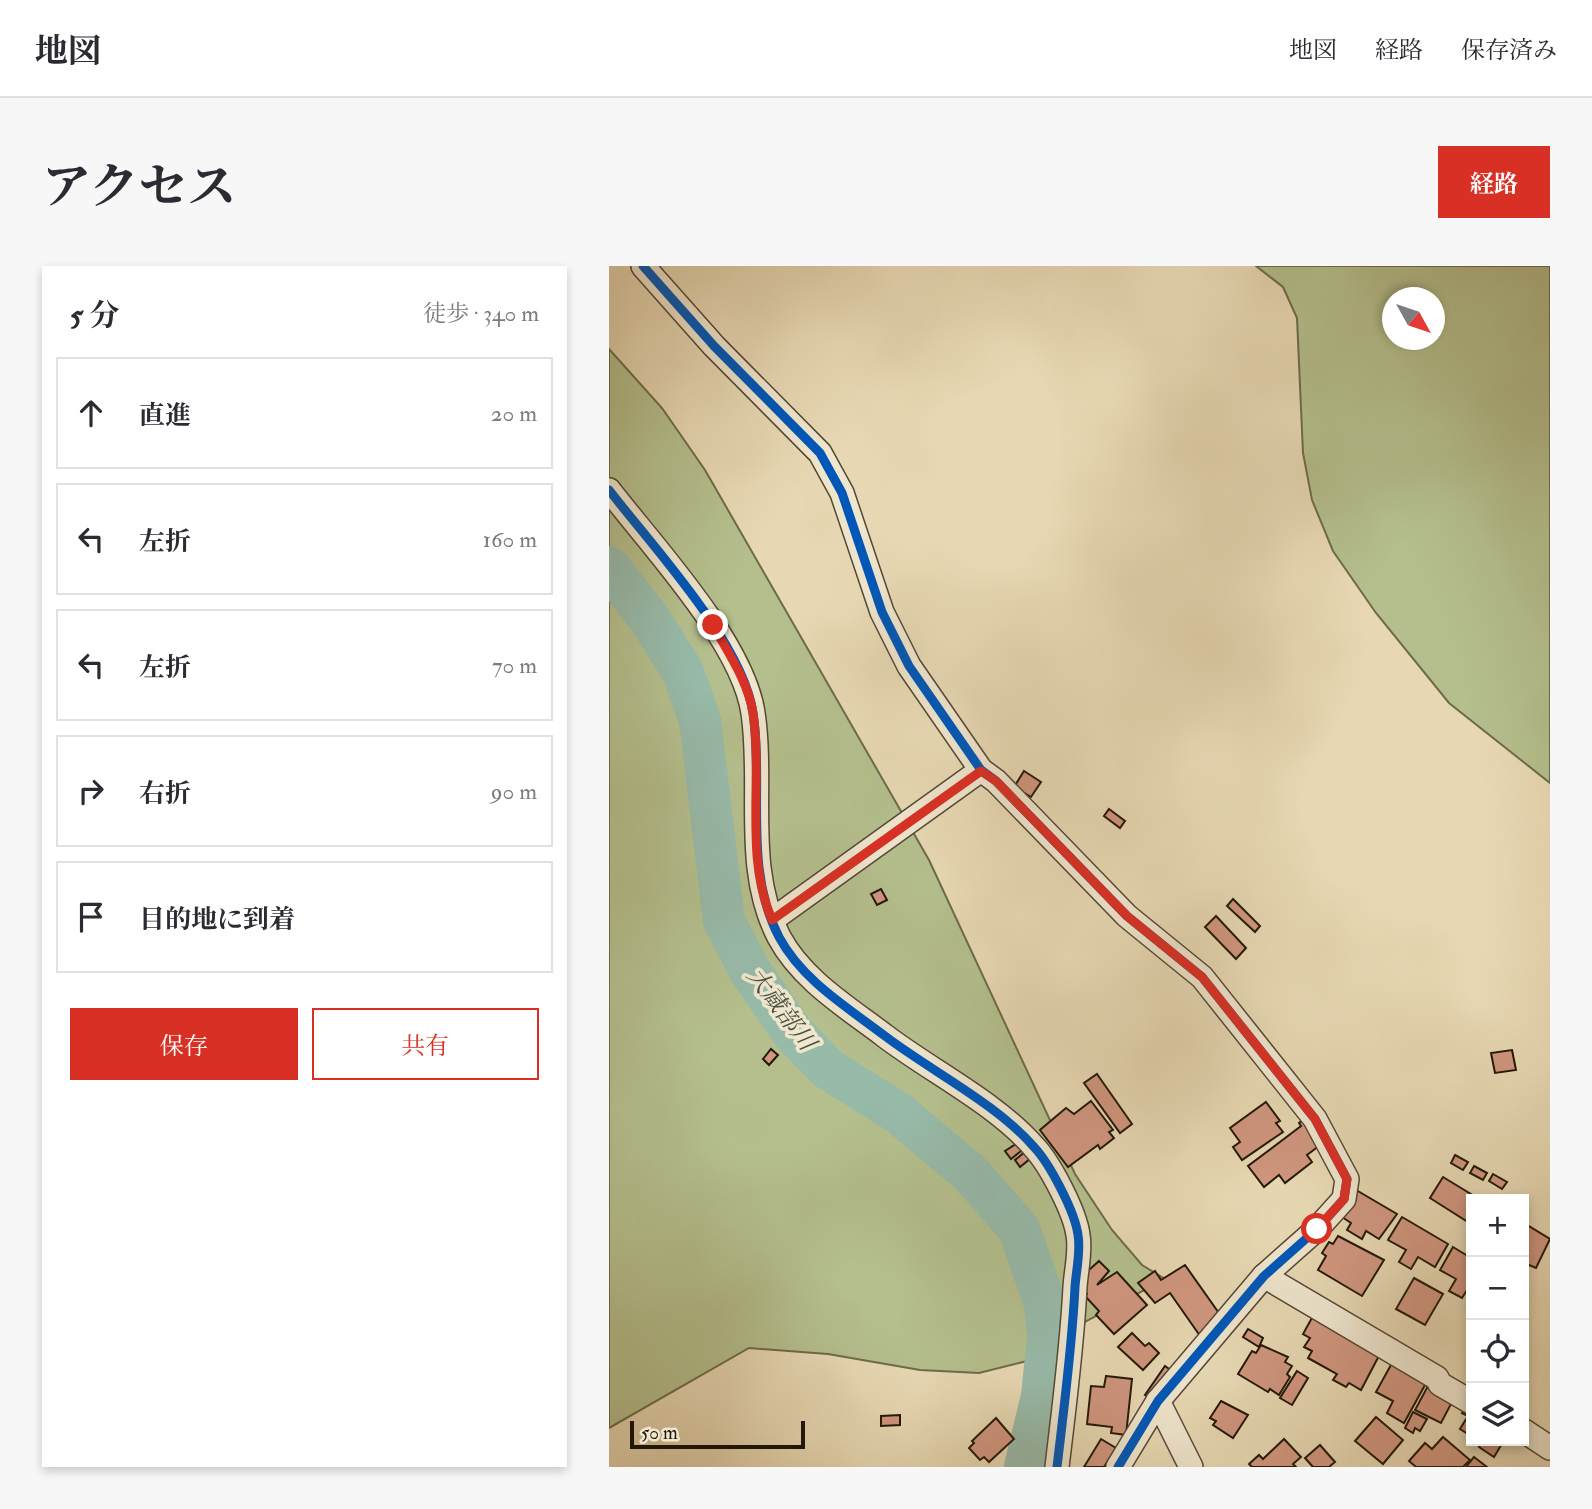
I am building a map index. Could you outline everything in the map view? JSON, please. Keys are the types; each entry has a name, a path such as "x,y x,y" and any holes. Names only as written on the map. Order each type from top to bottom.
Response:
{"street":[{"path":"643,266 714,346 820,453 842,492 882,612 909,666 981,771 996,781 1127,916 1202,977 1315,1119 1347,1179 1344,1199 1317,1229 1264,1276 1158,1401 1118,1467"},
{"path":"609,490 713,625 746,685 753,713 758,867 765,903 781,939 814,982 892,1041 988,1107 1035,1147 1060,1188 1078,1235 1072,1344 1057,1467"},
{"path":"772,920 981,771"},
{"path":"1264,1276 1437,1378 1440,1384 1466,1399"},
{"path":"1158,1401 1191,1467"},
{"path":"1529,1434 1550,1448"}],"green space":[{"path":"1256,266 1550,266 1550,783 1449,703 1376,613 1333,551 1312,500 1303,453 1297,318 1283,287"},
{"path":"609,349 662,408 705,470 929,860 1075,1174 1112,1230 1142,1265 1165,1279 1066,1332 1027,1361 979,1373 920,1370 828,1354 749,1348 609,1428"}],"building":[{"path":"1024,771 1041,782 1031,797 1014,787"},
{"path":"1109,809 1125,821 1120,828 1104,816"},
{"path":"881,889 887,900 877,905 871,894"},
{"path":"1233,899 1260,926 1255,932 1227,906"},
{"path":"1216,916 1246,948 1236,959 1205,927"},
{"path":"771,1049 778,1055 769,1065 763,1059"},
{"path":"1512,1050 1516,1070 1495,1073 1491,1053"},
{"path":"1097,1074 1132,1124 1120,1133 1084,1083"},
{"path":"1091,1101 1113,1130 1109,1132 1114,1138 1100,1149 1098,1145 1068,1167 1040,1130 1066,1108 1074,1114"},
{"path":"1266,1102 1280,1121 1276,1123 1283,1132 1242,1160 1233,1147 1240,1142 1230,1128"},
{"path":"1309,1115 1319,1146 1307,1155 1312,1162 1285,1183 1279,1175 1264,1187 1248,1166 1301,1126 1299,1123"},
{"path":"1022,1140 1026,1147 1011,1159 1005,1151"},
{"path":"1026,1151 1031,1158 1020,1167 1015,1160"},
{"path":"1455,1155 1468,1162 1463,1170 1451,1163"},
{"path":"1474,1166 1487,1173 1483,1180 1470,1173"},
{"path":"1493,1174 1507,1182 1502,1189 1489,1181"},
{"path":"1443,1177 1471,1194 1466,1194 1466,1221 1430,1198"},
{"path":"1351,1187 1397,1214 1379,1239 1366,1231 1362,1239 1347,1230 1351,1223 1336,1213"},
{"path":"1402,1217 1448,1244 1435,1267 1418,1257 1411,1269 1399,1262 1406,1250 1388,1240"},
{"path":"1529,1226 1550,1239 1536,1268 1529,1265"},
{"path":"1338,1236 1384,1260 1362,1296 1318,1270 1326,1256 1322,1253 1329,1242 1333,1244"},
{"path":"1453,1247 1466,1255 1466,1292 1462,1298 1449,1291 1456,1279 1440,1270"},
{"path":"1099,1261 1109,1271 1097,1285 1117,1272 1147,1305 1114,1334 1096,1315 1099,1311 1085,1296 1087,1294 1079,1279"},
{"path":"1185,1265 1221,1316 1205,1343 1170,1293 1155,1303 1138,1283 1155,1271 1161,1280"},
{"path":"1414,1278 1443,1294 1425,1325 1396,1309"},
{"path":"1319,1305 1382,1350 1361,1390 1349,1383 1346,1387 1333,1380 1337,1374 1308,1358 1312,1351 1304,1347 1310,1338 1303,1334"},
{"path":"1248,1329 1263,1338 1259,1347 1243,1337"},
{"path":"1132,1333 1145,1346 1149,1343 1159,1353 1143,1370 1118,1347"},
{"path":"1261,1345 1288,1357 1285,1362 1292,1366 1287,1374 1290,1377 1279,1395 1270,1389 1268,1392 1238,1374 1252,1351 1256,1353"},
{"path":"1397,1354 1436,1365 1404,1423 1387,1413 1393,1401 1376,1392"},
{"path":"1165,1366 1183,1379 1164,1407 1145,1395"},
{"path":"1297,1371 1308,1378 1292,1405 1280,1398"},
{"path":"1436,1371 1461,1385 1441,1423 1415,1410"},
{"path":"1106,1376 1132,1379 1126,1435 1111,1433 1112,1427 1087,1424 1091,1386 1104,1387"},
{"path":"1221,1401 1248,1415 1233,1438 1213,1425 1216,1421 1210,1418"},
{"path":"1413,1412 1427,1419 1420,1431 1415,1428 1413,1433 1405,1428"},
{"path":"900,1415 900,1425 881,1426 881,1416"},
{"path":"1376,1417 1403,1440 1383,1464 1355,1441"},
{"path":"996,1418 1014,1439 989,1462 984,1457 980,1460 969,1448 974,1443 972,1441"},
{"path":"1466,1419 1466,1433 1460,1429"},
{"path":"1443,1437 1470,1460 1463,1467 1416,1467 1409,1461 1425,1443 1432,1449"},
{"path":"1101,1439 1116,1448 1104,1467 1084,1467"},
{"path":"1284,1439 1301,1457 1293,1464 1296,1467 1252,1467 1249,1464 1259,1455 1263,1459"},
{"path":"1320,1445 1335,1462 1329,1467 1313,1467 1305,1458"},
{"path":"1480,1446 1501,1446 1494,1457"},
{"path":"1474,1457 1487,1467 1466,1467"}],"waterway":[{"name":"大蔵部川","path":"609,567 649,618 683,672 700,721 724,921 750,971 793,1033 828,1069 897,1112 971,1174 1019,1229 1045,1304 1048,1338 1042,1396 1025,1467"}],"cycle path":[{"path":"643,266 714,346 820,453 842,493 882,612 909,666 981,770 996,781 1127,916 1202,977 1315,1119 1347,1179 1344,1199 1317,1229 1264,1276 1158,1401 1118,1467"},
{"path":"609,490 715,627 746,686 756,741 761,883 768,911 779,937 800,967 841,1003 903,1049 983,1102 1019,1131 1047,1165 1067,1202 1076,1225 1079,1248 1057,1467"}],"route":[{"path":"713,625 746,685 753,713 758,867 765,903 772,920 981,771 996,781 1127,916 1202,977 1315,1119 1347,1179 1344,1199 1317,1229"}]}
